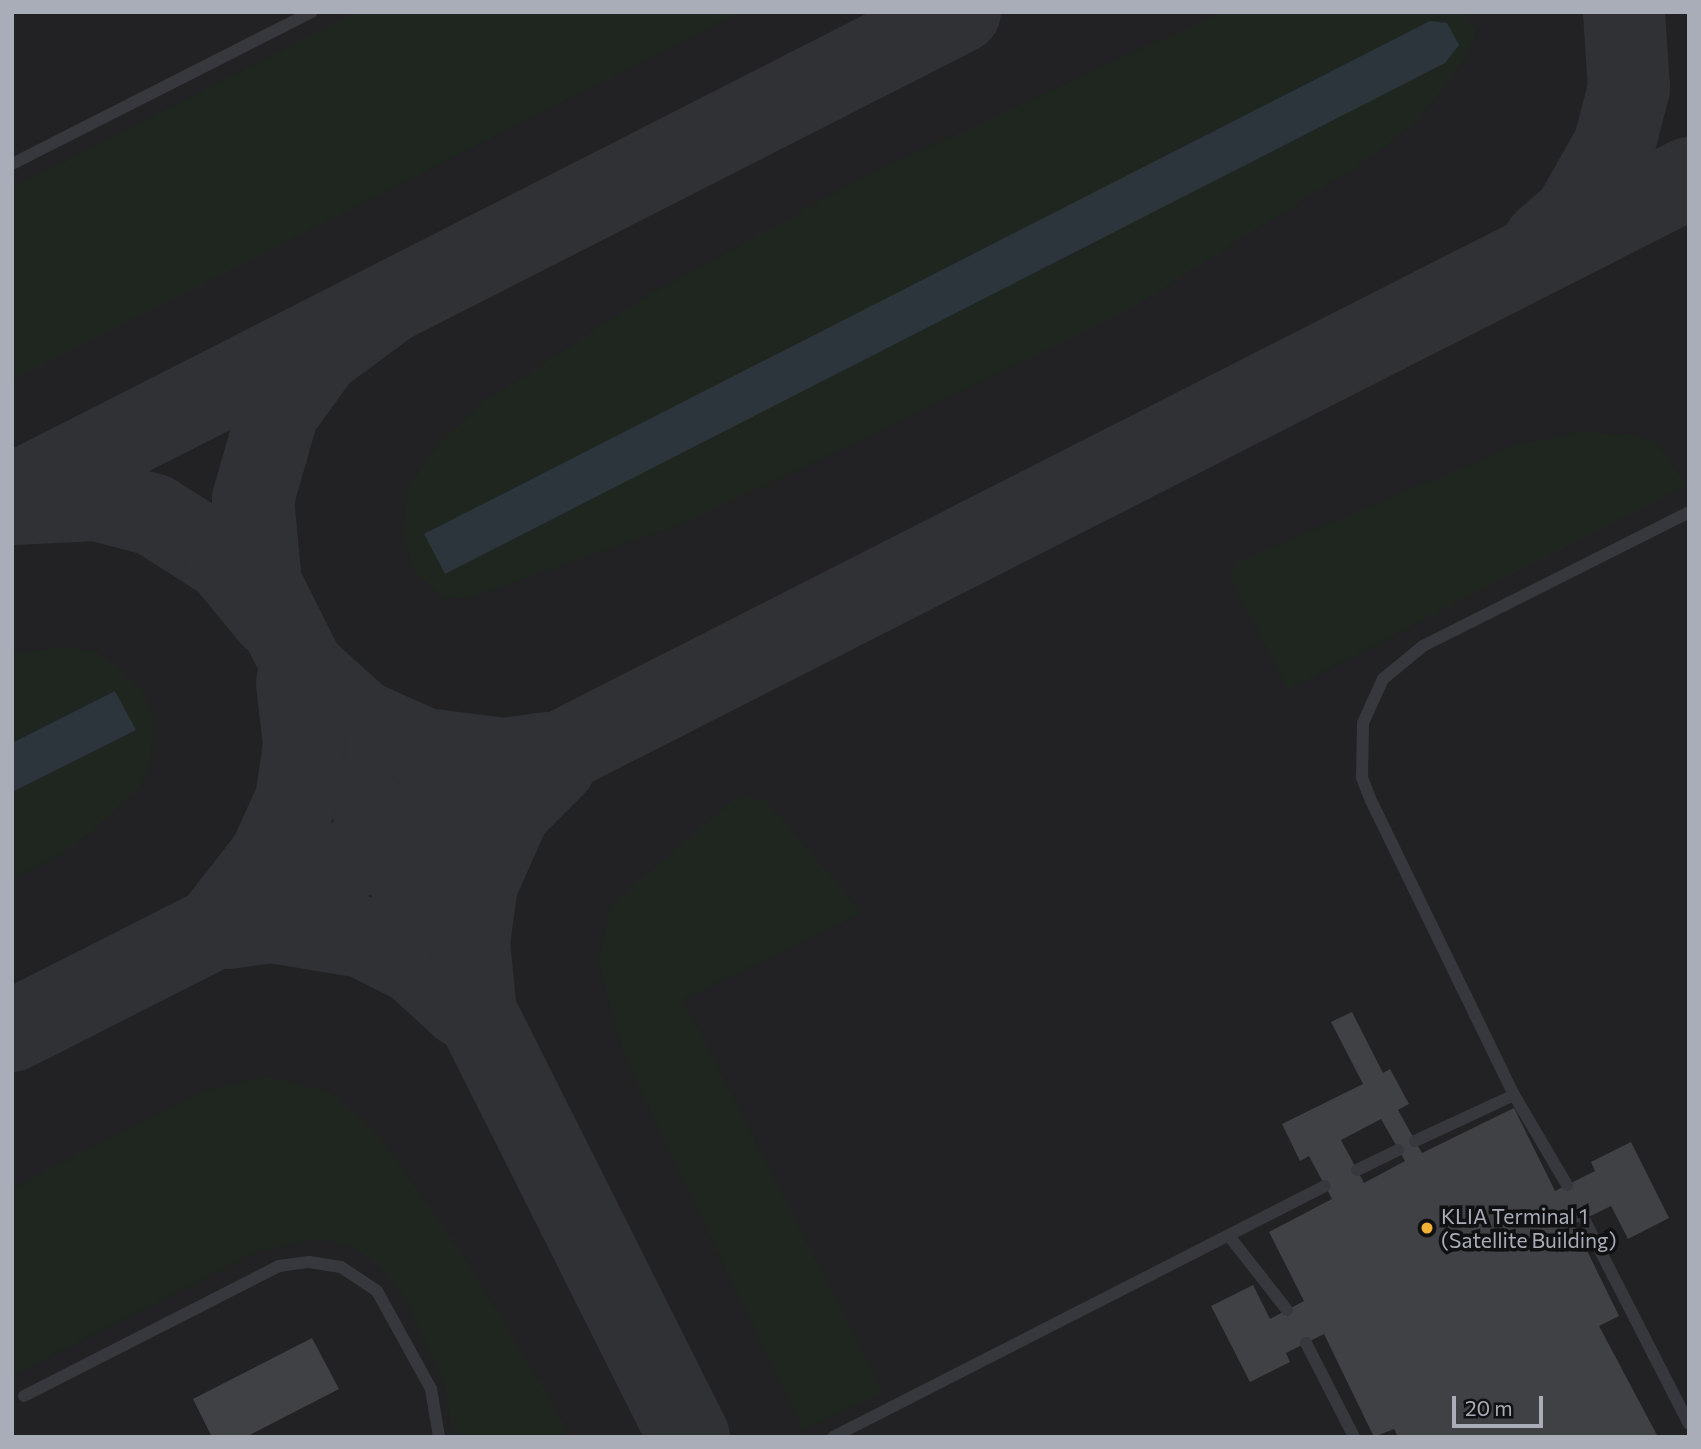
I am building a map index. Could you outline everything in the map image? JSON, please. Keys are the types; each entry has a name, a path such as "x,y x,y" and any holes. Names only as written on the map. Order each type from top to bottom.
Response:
{"lane":[{"path":"12,164 312,12"},
{"path":"1567,1185 1514,1095 1362,777 1360,749 1370,699 1383,679 1423,646 1689,512"},
{"path":"1415,1141 1514,1095"},
{"path":"1357,1170 1398,1150"},
{"path":"833,1437 1325,1186"},
{"path":"1584,1219 1689,1424"},
{"path":"1229,1236 1287,1310"},
{"path":"24,1396 279,1266 309,1262 341,1268 377,1291 431,1389 439,1437"},
{"path":"1306,1343 1354,1437"}],"shaded area":[{"path":"12,12 1689,12 1689,1437 12,1437"},
{"path":"356,12 740,12 12,381 12,188"},
{"path":"1221,12 1463,12 1477,31 1466,58 1418,120 1376,154 1120,315 693,520 468,598 445,599 414,572 402,534 408,487 442,440 484,402 646,297 866,176"},
{"path":"1430,21 1447,23 1459,45 1445,63 445,574 424,534"},
{"path":"1581,432 1631,434 1656,442 1687,486 1288,689 1229,576 1239,561 1520,444"},
{"path":"65,646 98,652 143,692 153,716 151,763 139,787 104,821 68,850 12,879 12,792 135,729 115,691 12,743 12,654"},
{"path":"115,691 136,730 12,792 12,743"},
{"path":"750,796 767,802 862,913 683,999 883,1392 803,1430 623,1053 599,962 610,907 734,799"},
{"path":"266,1076 330,1092 378,1135 466,1259 572,1437 453,1437 445,1386 403,1293 378,1265 351,1246 318,1239 258,1251 12,1375 12,1189 201,1092"}],"building":[{"name":"KLIA Terminal 1 (Satellite Building)","path":"1352,1012 1383,1073 1390,1069 1409,1104 1398,1110 1422,1153 1514,1108 1555,1191 1595,1171 1591,1162 1631,1142 1669,1218 1628,1239 1611,1206 1574,1224 1619,1316 1599,1326 1658,1437 1398,1437 1394,1429 1374,1437 1324,1334 1286,1353 1290,1362 1250,1382 1211,1306 1253,1285 1270,1319 1304,1301 1269,1232 1332,1199 1309,1156 1300,1161 1282,1124 1363,1084 1331,1022","holes":["1381,1119 1405,1161 1364,1183 1341,1140"]},
{"path":"312,1338 339,1389 246,1437 212,1437 193,1399"}],"taxiway":[{"path":"12,495 960,12"},
{"path":"1544,242 1574,216 1614,146 1629,88 1624,12"},
{"path":"12,1031 1689,178"},
{"path":"385,306 320,354 278,412 253,499 261,584 689,1437"},
{"path":"12,504 97,500 154,515 225,560 272,617"},
{"path":"308,673 360,720 424,749 504,759 547,753"},
{"path":"221,920 270,857 296,800 304,745 297,683"},
{"path":"475,1003 469,943 477,884 510,810 555,765"},
{"path":"227,928 272,922 363,937 416,964 463,1007"}],"place":[{"name":"KLIA Terminal 1 (Satellite Building)","path":"1427,1228"}]}
